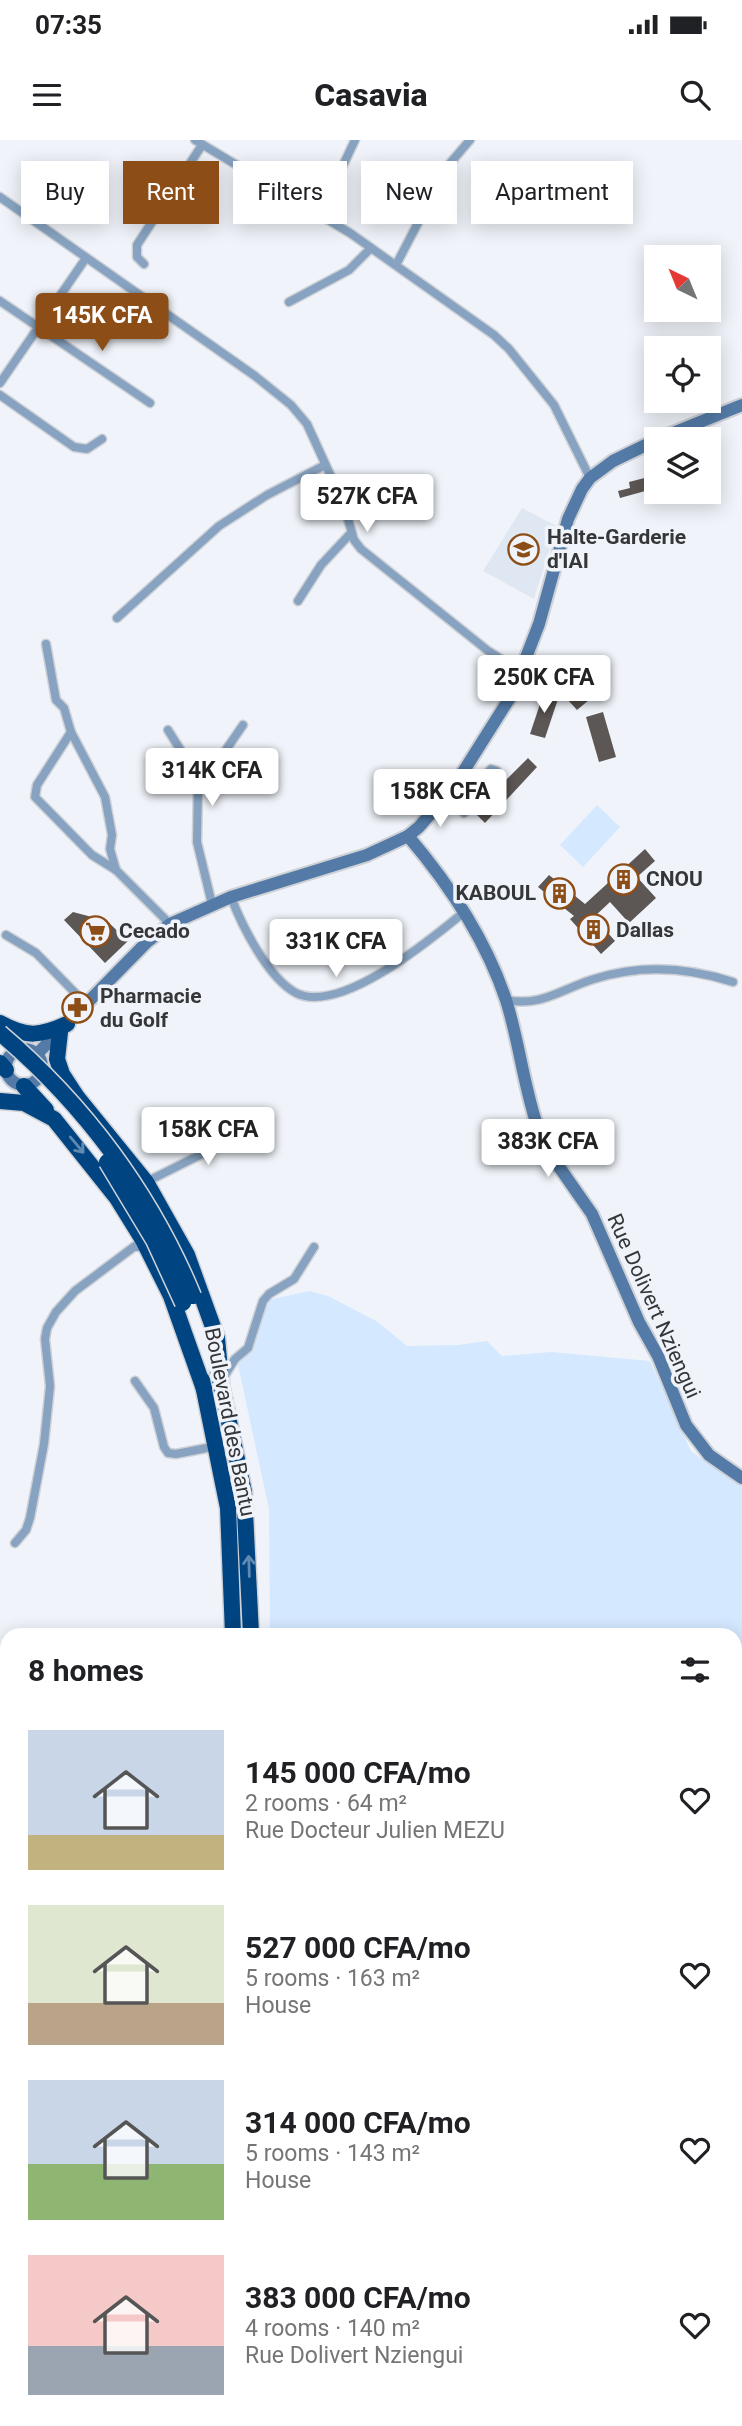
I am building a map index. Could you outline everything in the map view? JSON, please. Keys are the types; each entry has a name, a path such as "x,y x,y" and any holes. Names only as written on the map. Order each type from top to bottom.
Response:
{"highway":[{"path":"0,1024 28,1035 50,1031 59,1033 59,1066 77,1097"},
{"path":"0,1024 77,1097 146,1182 178,1239 201,1292 216,1338 222,1381"},
{"path":"0,1032 68,1098 119,1161 165,1236 188,1299"},
{"path":"0,1043 52,1096 105,1159 188,1299"},
{"path":"11,1075 54,1119 111,1189 148,1250 171,1296 204,1389"},
{"path":"0,1101 24,1103 54,1119"},
{"name":"Boulevard des Bantu","path":"188,1299 222,1381 244,1492 251,1628"},
{"name":"Boulevard des Bantu","path":"188,1299 228,1508 233,1628"}],"street":[{"path":"345,161 355,140"},
{"path":"396,265 420,219 428,189 470,140"},
{"path":"144,264 137,257 137,245 199,142 233,162"},
{"path":"0,197 255,376 291,405 307,424 344,505 351,533 362,549 411,591 495,655 524,668"},
{"path":"335,224 477,322 509,349 554,405 590,478"},
{"path":"289,302 349,270 371,248"},
{"path":"0,383 86,257"},
{"path":"0,301 150,402"},
{"path":"0,395 74,447 87,449 102,439"},
{"path":"689,427 742,405"},
{"path":"0,1088 11,1075 10,1056 35,1056 147,942 170,924 230,897 334,867 408,836 446,796 488,735 524,668 568,519 582,489 590,478 613,461 644,446"},
{"path":"117,618 219,526 267,495 325,466"},
{"path":"298,601 314,574 351,533"},
{"path":"46,644 56,700 64,708 71,732 106,797 110,849 116,870"},
{"path":"198,778 221,757 243,725"},
{"path":"168,730 198,778 197,842 212,904"},
{"path":"71,732 37,785 35,797 92,855 116,870 170,924"},
{"path":"446,796 464,813 498,778 497,771 491,769 457,805"},
{"name":"Rue Dolivert Nziengui","path":"408,836 433,867 488,956 506,1000 533,1114 548,1151 592,1214 639,1322 658,1356 686,1426 709,1455 742,1478"},
{"path":"230,897 248,933 272,970 296,993 314,998 341,993 359,984 425,943 463,913"},
{"path":"6,935 36,953 87,1005"},
{"path":"506,1000 525,1004 545,999 594,979 650,968 705,973 733,982"},
{"path":"11,1075 39,1078 35,1056"},
{"path":"146,1182 258,1126"},
{"path":"15,1542 26,1530 30,1518 44,1444 50,1386 45,1339 51,1320 75,1291 135,1246 148,1250"},
{"path":"222,1381 235,1359 248,1348 263,1301 269,1294 291,1283 314,1247"},
{"path":"135,1381 154,1408 168,1453 217,1447"}],"shaded area":[{"name":"Halte-Garderie d'IAI","path":"522,508 557,526 534,599 483,571"},
{"path":"597,805 620,827 583,867 560,845"},
{"path":"310,1291 328,1296 378,1322 407,1346 458,1345 487,1341 502,1356 551,1352 650,1361 691,1451 742,1487 742,1628 270,1628 269,1509 238,1365 253,1343 267,1300"}],"building":[{"path":"644,478 644,491 620,498 618,491 630,488 629,482"},
{"path":"561,668 589,700 577,710 549,679"},
{"path":"544,692 559,696 545,738 530,734"},
{"path":"603,712 616,757 599,762 586,717"},
{"path":"528,758 537,767 485,823 477,815 492,798 490,796"},
{"path":"645,849 655,861 637,877 656,898 629,923 610,902 594,917 615,941 601,954 570,919 574,916 538,887 549,875 585,904"},
{"name":"Cecado","path":"73,912 107,921 128,941 105,963 64,920"}],"place":[{"name":"Halte-Garderie d'IAI","path":"524,549"},
{"name":"CNOU","path":"623,879"},
{"name":"KABOUL","path":"559,893"},
{"name":"Dallas","path":"593,930"},
{"name":"Cecado","path":"96,931"},
{"name":"Pharmacie du Golf","path":"77,1008"}]}
